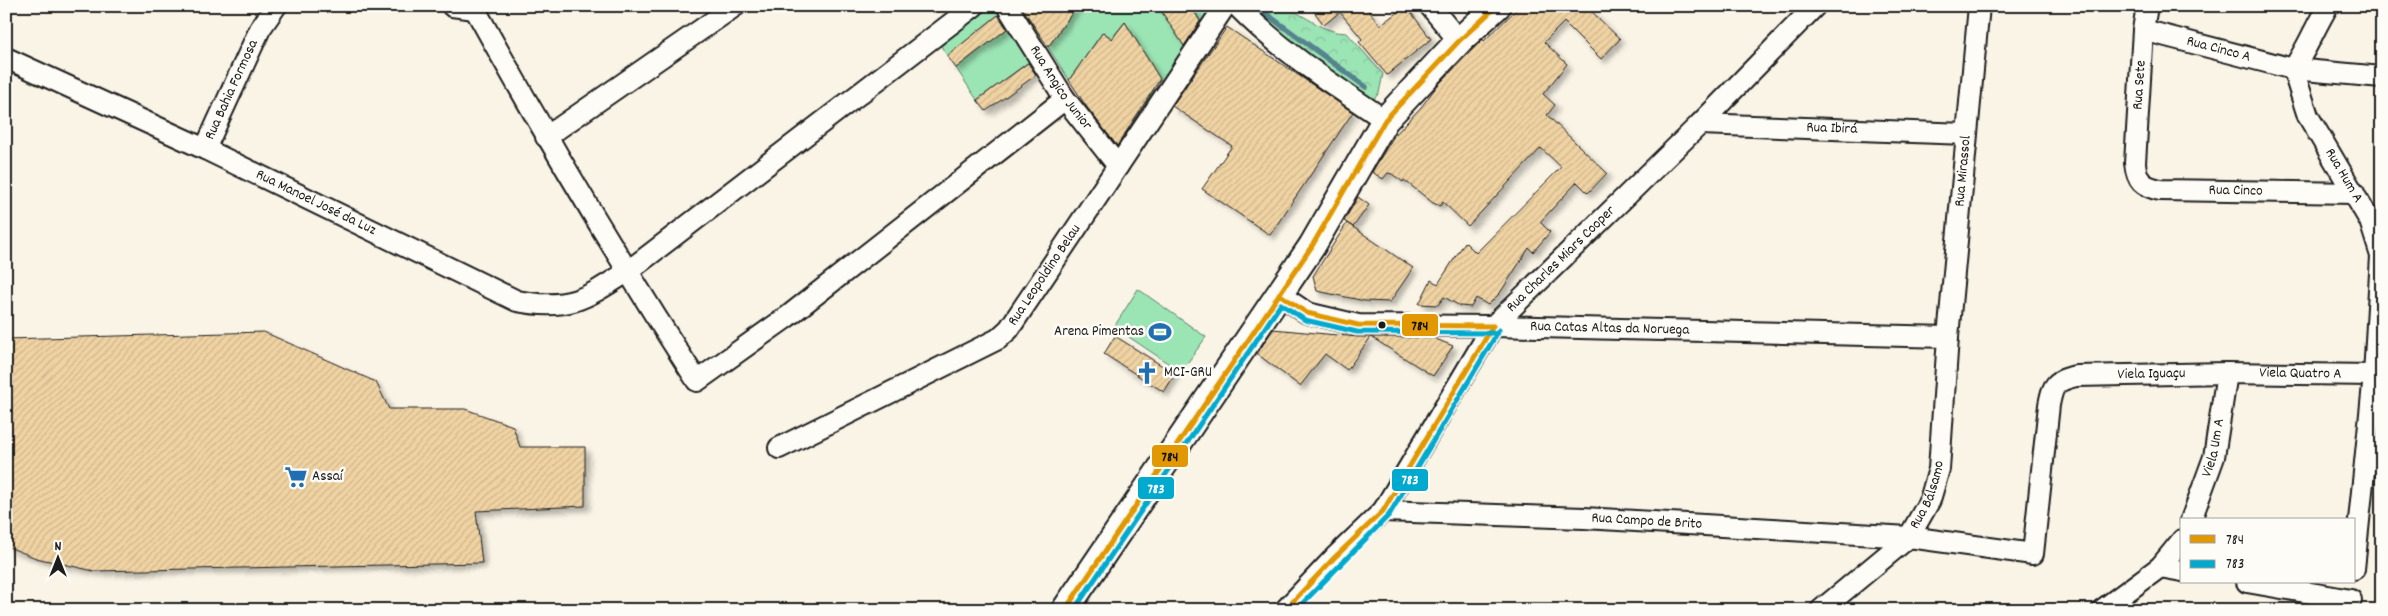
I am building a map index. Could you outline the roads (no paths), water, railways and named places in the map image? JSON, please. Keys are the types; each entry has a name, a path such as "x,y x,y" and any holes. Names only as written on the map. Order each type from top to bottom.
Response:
{"street":[{"name":"Rua Bahia Formosa","path":"205,148 260,29 276,6"},
{"path":"452,6 477,8 546,137 626,272 697,381 787,317 1065,99"},
{"path":"546,137 735,6"},
{"name":"Rua Manoel José da Luz","path":"6,58 205,148 517,301 539,305 562,305 588,297 626,272 974,6"},
{"name":"Rua Angico Junior","path":"1007,6 1065,99 1118,166"},
{"name":"Rua Leopoldino Belau","path":"779,448 998,339 1009,329 1225,6"},
{"path":"1237,6 1265,35 1296,59 1385,120"},
{"path":"1430,6 1458,41"},
{"path":"1065,610 1312,246 1385,120 1458,41 1497,6"},
{"name":"Rua Charles Miars Cooper","path":"1285,610 1334,558 1383,511 1493,326 1700,124 1815,6"},
{"name":"Rua Mirassol","path":"1948,336 1966,134 1980,6"},
{"name":"Rua Sete","path":"2134,163 2143,30 2147,6"},
{"path":"2293,69 2306,51 2327,6"},
{"name":"Rua Cinco A","path":"2143,30 2293,69 2382,77"},
{"name":"Rua Hum A","path":"2293,69 2308,116 2370,221 2381,256 2374,375 2356,550"},
{"name":"Rua Ibirá","path":"1700,124 1966,134"},
{"name":"Rua Cinco","path":"2134,163 2137,179 2145,187 2160,190 2354,193"},
{"name":"Rua Catas Altas da Noruega","path":"1279,294 1307,313 1358,325 1493,326 1948,336"},
{"name":"Rua Bálsamo","path":"1821,610 1909,537 1930,500 1939,469 1948,336"},
{"name":"Viela Quatro A","path":"2227,373 2374,375"},
{"name":"Viela Iguaçu","path":"2033,554 2052,389 2060,380 2076,376 2227,373"},
{"name":"Viela Um A","path":"2192,518 2203,492 2214,457 2227,373"},
{"name":"Rua Campo de Brito","path":"1383,511 1584,518 1909,537 2033,554"},
{"path":"2102,610 2160,567 2180,542"},
{"path":"2160,567 2180,571"},
{"path":"2261,584 2351,597"}],"waterway":[{"path":"1260,6 1265,13 1366,87"}],"place":[{"name":"Arena Pimentas","path":"1160,332"},
{"name":"MCI-GRU","path":"1147,373"},
{"name":"Assaí","path":"296,477"}]}
